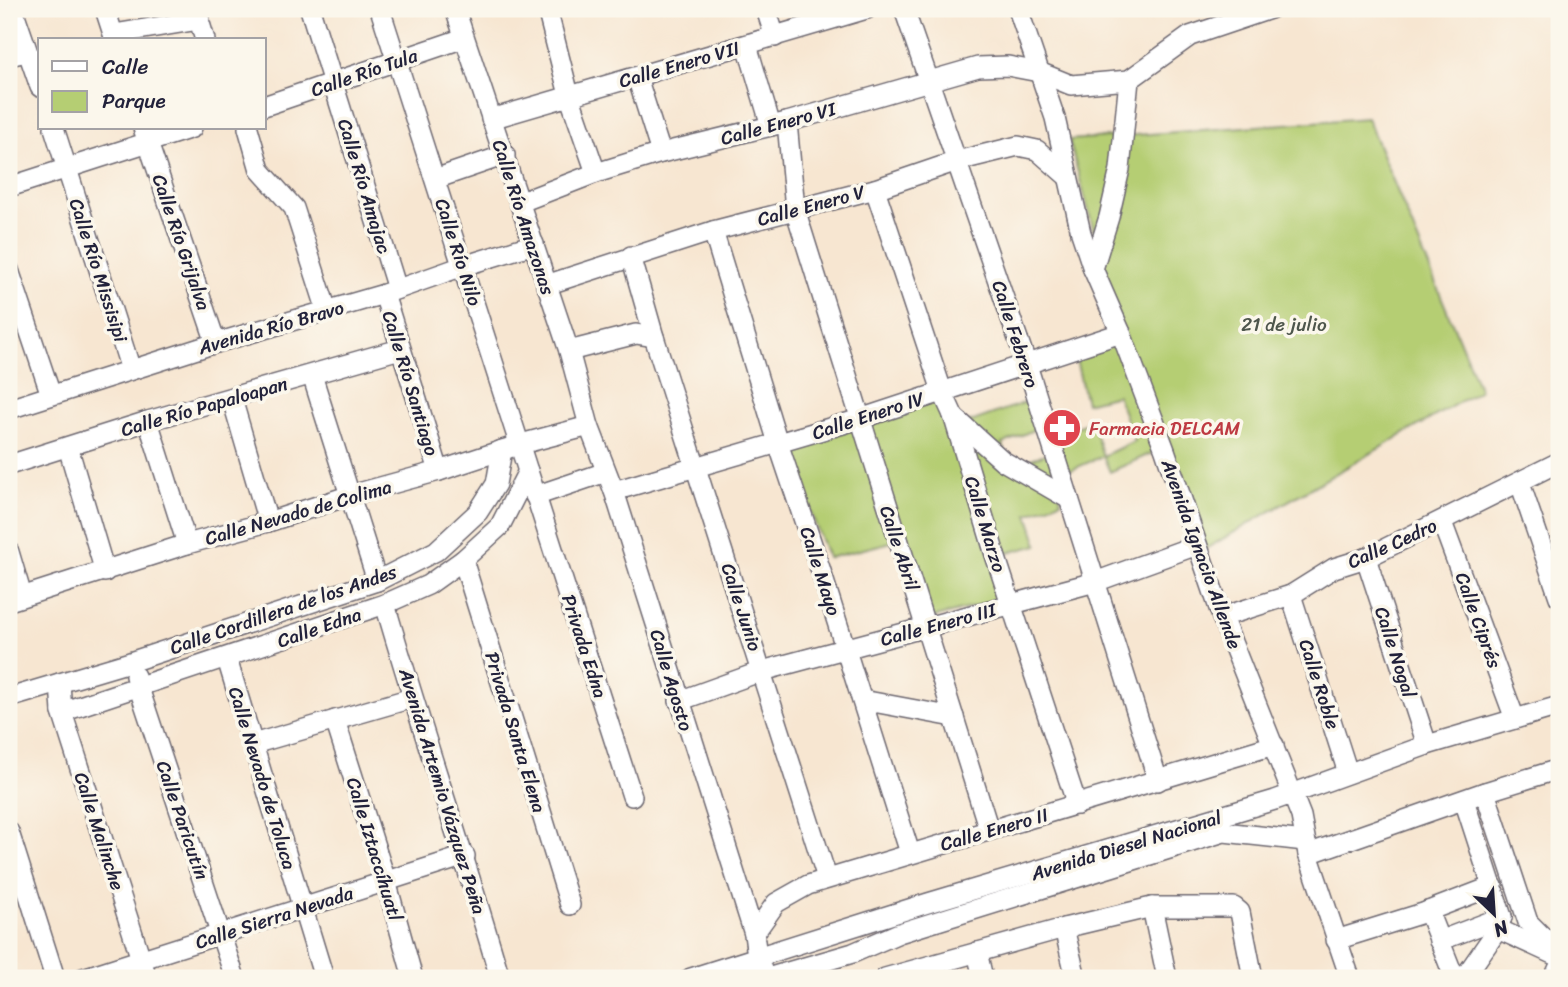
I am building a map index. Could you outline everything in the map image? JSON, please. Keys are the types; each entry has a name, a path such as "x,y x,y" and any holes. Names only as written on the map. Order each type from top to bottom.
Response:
{"street":[{"path":"13,9 18,54 38,84"},
{"path":"105,9 115,37 198,12 204,38"},
{"name":"Calle Río Amajac","path":"310,9 391,291"},
{"name":"Calle Río Nilo","path":"380,9 521,444 535,496"},
{"name":"Calle Río Amazonas","path":"455,9 569,351 589,426"},
{"path":"547,9 569,95 596,173"},
{"path":"766,9 775,37"},
{"name":"Calle Enero VII","path":"491,119 866,9"},
{"name":"Calle Febrero","path":"904,9 1027,365 1158,781"},
{"name":"Avenida Ignacio Allende","path":"1018,9 1055,118 1081,233 1093,269 1121,333 1165,450 1222,617 1274,745 1284,797 1301,816 1306,848 1350,978"},
{"path":"1093,269 1120,169 1129,80 1191,36 1270,9"},
{"name":"Calle Río Tula","path":"266,105 464,38"},
{"name":"Calle Abril","path":"747,45 779,124 795,209 989,830"},
{"name":"Calle Enero VI","path":"521,202 596,173 661,153 779,124 978,66 1007,66 1039,72 1071,85 1129,80"},
{"path":"637,78 661,153"},
{"name":"Calle Río Missisipi","path":"55,130 131,370"},
{"path":"9,187 67,169 145,134 176,130"},
{"path":"249,130 260,170 294,208 327,311"},
{"name":"Calle Río Grijalva","path":"145,134 215,343"},
{"name":"Calle Enero V","path":"546,285 713,231 875,189 957,161 1018,146 1037,149 1068,177"},
{"path":"435,179 505,155"},
{"name":"Calle Marzo","path":"875,189 942,391 953,415 1077,805"},
{"name":"Calle Mayo","path":"713,231 910,853"},
{"name":"Avenida Río Bravo","path":"9,409 534,244"},
{"name":"Calle Junio","path":"631,256 654,337 827,878"},
{"path":"9,270 51,395"},
{"name":"Calle Río Santiago","path":"391,291 400,349 439,471"},
{"name":"Calle Enero IV","path":"614,491 860,419 1121,333"},
{"path":"569,351 636,334 654,337"},
{"name":"Calle Río Papaloapan","path":"9,465 400,349"},
{"path":"312,375 377,581"},
{"path":"232,399 268,522"},
{"path":"953,415 1003,461 1069,499"},
{"path":"148,422 187,544"},
{"name":"Calle Nevado de Colima","path":"16,599 187,544 589,426"},
{"name":"Calle Agosto","path":"589,426 614,491 754,934"},
{"path":"68,447 105,572"},
{"name":"Calle Cordillera de los Andes","path":"9,698 131,662 377,581 436,551 478,512 496,484 502,450"},
{"name":"Calle Cedro","path":"1222,617 1291,595 1334,568 1366,558 1559,462"},
{"name":"Calle Edna","path":"62,712 227,659 385,604 428,586 463,560 500,526 528,471"},
{"path":"535,496 606,472"},
{"path":"1520,483 1559,597"},
{"name":"Privada Edna","path":"535,496 632,796"},
{"name":"Calle Ciprés","path":"1442,522 1515,719"},
{"name":"Calle Enero III","path":"679,701 762,671 1095,582 1197,545"},
{"path":"9,552 16,599"},
{"name":"Calle Nogal","path":"1366,558 1427,746"},
{"name":"Privada Santa Elena","path":"463,560 570,905"},
{"name":"Calle Roble","path":"1291,595 1348,774"},
{"name":"Avenida Artemio Vázquez Peña","path":"385,604 412,698 465,856 500,978"},
{"name":"Calle Nevado de Toluca","path":"227,659 324,978"},
{"name":"Calle Paricutín","path":"131,662 235,978"},
{"name":"Calle Malinche","path":"60,683 62,712 144,969"},
{"path":"253,744 412,698"},
{"path":"862,700 954,717"},
{"name":"Avenida Diesel Nacional","path":"691,978 1284,797 1427,746 1559,706"},
{"name":"Calle Iztaccíhuatl","path":"335,720 386,881 413,978"},
{"name":"Calle Enero II","path":"754,934 776,903 827,878 1274,745"},
{"path":"754,934 757,957 766,978 853,953 899,933 1224,832 1269,836 1306,848 1559,769"},
{"path":"1485,792 1528,922 1554,949"},
{"path":"1269,836 1266,818 1284,797"},
{"path":"1428,911 1439,941 1459,978 1500,923 1493,886 1464,800"},
{"path":"9,832 55,978"},
{"name":"Calle Sierra Nevada","path":"83,978 144,969 221,934 465,856"},
{"path":"1336,940 1428,911 1493,886"},
{"path":"1152,907 1167,978"},
{"path":"885,978 909,975 977,952 1152,907 1234,907 1240,912 1253,978"},
{"path":"1439,941 1500,923 1554,949"},
{"path":"1064,928 1076,978"},
{"path":"977,952 984,978"},
{"path":"1554,978 1559,967"}],"green space":[{"name":"21 de julio","path":"1367,118 1480,390 1200,552 1124,340 1069,140"},
{"path":"1119,343 1159,450 1110,472 1103,456 1134,441 1117,395 1086,403 1074,351"},
{"path":"940,397 1004,599 932,618 903,539 828,558 788,451"},
{"path":"1032,400 1040,427 1002,444 1010,467 1050,452 1061,501 1028,514 1038,545 999,555 959,426"},
{"path":"1091,421 1103,456 1064,473 1052,437"}],"place":[{"name":"Farmacia DELCAM","path":"1062,428"}]}
